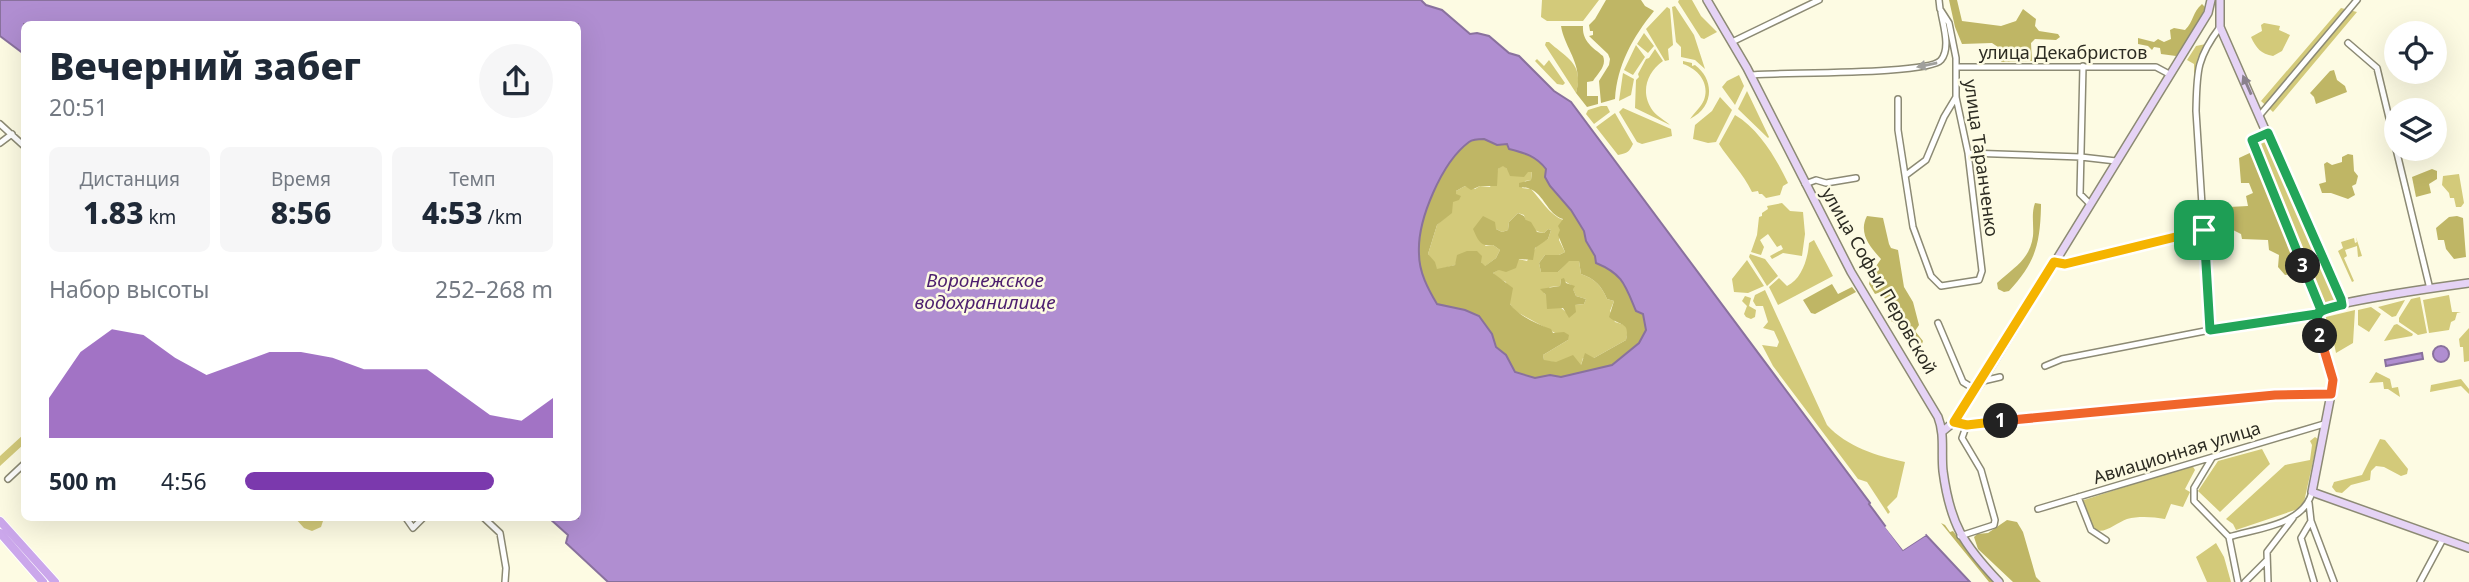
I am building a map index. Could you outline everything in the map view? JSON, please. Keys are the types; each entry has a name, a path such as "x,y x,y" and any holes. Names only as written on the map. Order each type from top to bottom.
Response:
{"main road":[{"path":"0,521 47,581"},
{"path":"0,533 47,581"}],"street":[{"name":"улица Софьи Перовской","path":"1707,0 1751,75 1851,272 1920,385 1943,431 1946,487 1960,536 1999,582"},
{"path":"1732,42 1819,0"},
{"name":"улица Таранченко","path":"1906,175 1916,238 1936,284 1946,286 1979,280 1982,271 1968,153 1956,97 1956,58 1949,23 1940,9 1939,0"},
{"path":"1943,431 1954,422 1982,381 2208,13 2211,0"},
{"path":"2220,0 2220,27 2342,305"},
{"path":"2260,114 2357,0"},
{"path":"1751,75 1879,70 1936,64 1944,56 1946,45 1940,9"},
{"path":"2210,330 2196,76 2204,49 2220,27"},
{"path":"2348,43 2377,68 2384,98"},
{"path":"2082,66 2080,194 2090,204"},
{"name":"улица Декабристов","path":"1956,67 2156,67 2169,74"},
{"path":"1898,99 1898,130 1906,175 1926,160 1944,117 1956,97"},
{"path":"0,124 21,143"},
{"path":"2268,133 2252,140 2319,312 2316,321 2333,380 2309,503 2311,521 2334,582"},
{"path":"0,143 12,134"},
{"path":"1968,153 2081,157 2116,161"},
{"path":"2399,161 2430,289"},
{"path":"1805,184 1816,180 1826,183 1856,178"},
{"path":"2054,262 2065,264 2204,230"},
{"path":"2045,366 2062,359 2210,330 2469,283"},
{"path":"1938,323 1963,382 1976,390"},
{"path":"1982,381 2000,377"},
{"path":"1954,422 1967,425 2275,395 2331,394"},
{"name":"Авиационная улица","path":"2038,509 2324,424"},
{"path":"1960,536 1994,525 1995,520 1981,470 1962,438 1967,425"},
{"path":"2212,458 2194,488 2194,502 2229,537 2238,582"},
{"path":"8,479 21,467"},
{"path":"2312,492 2469,548"},
{"path":"2078,497 2091,530 2106,540"},
{"path":"2268,582 2267,560 2270,546 2309,503"},
{"path":"2229,537 2293,518"},
{"path":"408,521 413,528 421,521"},
{"path":"487,521 500,533 506,568 505,582"},
{"path":"2311,521 2301,538 2314,582"},
{"path":"2420,582 2443,539"},
{"path":"2245,582 2267,560"}],"shaded area":[{"path":"1542,0 1599,0 1583,21 1547,21 1541,17"},
{"path":"1606,0 1641,0 1654,11 1627,52 1615,99 1601,103 1599,81 1610,59 1589,36 1593,35 1593,31 1590,31 1589,25"},
{"path":"1679,0 1692,0 1701,16 1717,32 1701,38"},
{"path":"1949,0 1957,0 1962,21 2001,26 2016,21 2023,9 2036,19 2035,26 2039,31 2058,34 2060,37 2056,40 2035,39 2031,43 2032,61 2001,62 2001,49 1992,43 1962,44"},
{"path":"2202,4 2205,7 2200,22 2176,56 2161,54 2160,48 2154,47 2152,50 2148,46 2138,44 2138,38 2154,42 2158,39 2164,42 2171,39 2170,30 2185,30"},
{"path":"1675,6 1694,35 1705,69 1695,60 1681,57 1681,47 1676,42 1672,7"},
{"path":"1667,7 1670,9 1673,45 1668,49 1669,60 1665,61 1646,29"},
{"path":"2341,8 2357,12 2273,112 2261,101"},
{"path":"2264,23 2280,26 2279,30 2290,35 2282,51 2273,56 2259,50 2251,37 2262,31 2261,25"},
{"path":"1561,26 1583,26 1586,40 1603,56 1601,69 1593,81 1587,82 1587,96 1598,96 1598,104 1587,107 1576,93 1576,65"},
{"path":"1644,33 1654,46 1648,53 1637,44"},
{"path":"1546,42 1573,63 1578,75 1576,93 1545,45"},
{"path":"2206,44 2194,76 2194,64 2187,60 2196,46"},
{"path":"1636,45 1645,57 1633,75 1624,70"},
{"path":"1655,49 1663,61 1652,71 1647,84 1647,98 1653,111 1670,125 1635,108 1638,74"},
{"path":"1537,59 1544,66 1549,60 1565,83 1557,84 1535,61"},
{"path":"1683,61 1692,63 1692,66 1695,65 1702,71 1709,86 1704,108 1690,119 1704,100 1705,88 1698,73 1683,64"},
{"path":"2334,70 2337,80 2345,86 2347,92 2316,104 2310,93"},
{"path":"1623,73 1634,79 1631,95 1619,101"},
{"path":"1739,75 1744,86 1735,105 1722,87"},
{"path":"1747,91 1769,137 1768,138 1738,109"},
{"path":"1720,97 1732,110 1716,142 1693,139 1695,125 1712,111"},
{"path":"1607,106 1610,112 1594,124 1586,114 1588,110"},
{"path":"1623,108 1671,129 1672,136 1642,144 1637,142 1619,112"},
{"path":"1615,113 1633,144 1628,152 1618,155 1596,127"},
{"path":"1735,115 1752,128 1778,164 1788,183 1783,186 1780,195 1766,198 1758,191 1752,192 1719,144"},
{"path":"1485,139 1497,145 1507,144 1509,149 1529,154 1541,162 1546,169 1550,186 1571,210 1584,231 1596,263 1618,276 1636,310 1643,314 1646,330 1639,343 1612,365 1561,377 1550,375 1535,378 1515,372 1506,355 1496,347 1492,334 1465,310 1437,305 1419,261 1422,225 1433,193 1450,163 1469,142","holes":["1503,166 1510,176 1524,177 1528,172 1532,172 1531,180 1519,183 1519,187 1535,192 1553,213 1563,219 1558,226 1558,235 1565,252 1545,255 1539,263 1541,272 1558,272 1569,261 1579,261 1581,274 1594,280 1607,299 1614,301 1609,317 1626,327 1626,340 1594,358 1585,353 1581,365 1573,355 1556,362 1544,360 1543,355 1568,340 1569,335 1564,332 1553,333 1551,329 1518,312 1510,304 1513,288 1493,273 1516,268 1519,259 1533,260 1535,248 1548,239 1551,230 1537,232 1531,222 1518,213 1509,222 1508,230 1502,232 1496,229 1495,222 1483,216 1473,229 1476,236 1482,244 1493,245 1500,250 1496,258 1485,266 1477,251 1457,255 1455,265 1437,269 1428,254 1437,225 1452,213 1453,202 1461,196 1456,194 1456,191 1465,186 1471,190 1480,186 1497,186 1498,169"]},
{"path":"2267,139 2338,303 2324,307 2256,144"},
{"path":"2254,151 2299,264 2298,273 2285,275 2278,267 2279,255 2269,250 2268,240 2242,239 2241,234 2231,229 2229,207 2248,206 2246,196 2253,193 2249,183 2241,183 2239,158"},
{"path":"2353,155 2354,171 2358,176 2356,184 2352,186 2355,195 2348,199 2322,193 2319,184 2326,182 2324,164 2342,162 2342,157"},
{"path":"1503,165 1507,169 1532,171 1531,180 1525,181 1522,188 1531,189 1550,211 1563,220 1559,240 1565,252 1545,255 1539,263 1541,272 1558,272 1568,261 1579,261 1581,274 1594,280 1607,299 1614,301 1610,311 1615,322 1625,325 1628,330 1626,340 1594,358 1583,358 1581,365 1544,361 1543,355 1568,340 1515,311 1510,304 1506,282 1493,273 1518,259 1527,261 1538,244 1548,239 1551,230 1548,229 1544,233 1534,230 1524,215 1518,213 1509,222 1508,230 1502,232 1496,229 1485,246 1493,245 1500,250 1496,258 1484,267 1481,262 1457,261 1455,265 1437,270 1428,254 1437,225 1448,215 1456,191 1465,186 1475,189 1480,186 1490,187 1498,169","holes":["1561,279 1571,285 1576,296 1586,299 1584,304 1575,305 1567,313 1544,293 1550,287 1560,286"]},
{"path":"2432,169 2437,171 2437,179 2429,184 2431,193 2416,197 2412,177"},
{"path":"2459,174 2464,203 2461,207 2456,207 2454,198 2450,198 2442,185 2443,176"},
{"path":"1782,203 1790,211 1803,212 1805,234 1802,256 1783,253 1772,259 1770,256 1783,249 1781,245 1777,247 1768,234 1760,240 1764,247 1761,255 1751,252 1759,217 1768,209 1767,206"},
{"path":"2035,203 2041,204 2041,207 2034,253 2018,281 2009,291 2004,292 1998,289 1997,283 2020,263 2031,244"},
{"path":"1867,216 1883,218 1889,244 1891,248 1898,250 1904,287 1913,302 1919,325 1915,331 1923,341 1922,344 1918,345 1905,328 1891,321 1896,317 1881,292 1875,294 1869,284 1872,272 1881,259 1869,245 1865,234"},
{"path":"2449,217 2463,218 2466,257 2454,259 2446,249 2444,240 2438,240 2436,228"},
{"path":"2356,237 2362,256 2358,257 2357,246 2345,250 2347,256 2344,258 2354,281 2352,282 2338,251 2343,248 2341,242 2354,238 2355,243"},
{"path":"1814,240 1833,276 1778,305 1769,287 1779,278 1787,286 1797,278 1806,261 1809,243"},
{"path":"1750,254 1765,259 1778,276 1767,286 1749,257"},
{"path":"1747,260 1764,286 1748,293 1734,292 1732,279"},
{"path":"1564,278 1566,283 1575,286 1573,289 1576,296 1586,299 1584,304 1575,305 1576,312 1569,318 1563,308 1547,309 1546,295 1540,289 1560,286 1561,279"},
{"path":"1832,284 1838,294 1852,287 1856,292 1815,314 1811,313 1803,300"},
{"path":"1765,290 1827,425 1844,439 1863,449 1905,462 1897,497 1887,507 1890,512 1888,514 1867,482 1858,479 1773,366 1762,345 1777,347 1779,342 1774,331 1763,328 1768,322 1763,306 1756,306 1753,301 1755,295"},
{"path":"2449,295 2452,312 2461,312 2457,313 2455,320 2451,322 2449,330 2429,333 2423,300"},
{"path":"1745,296 1751,298 1749,306 1756,310 1755,317 1751,319 1744,314 1747,306 1742,301"},
{"path":"2420,297 2427,333 2418,335 2399,322 2399,318 2411,299"},
{"path":"2405,300 2396,316 2392,317 2378,307"},
{"path":"2371,307 2381,314 2369,332 2358,325 2358,310"},
{"path":"2355,310 2353,343 2336,353 2326,317"},
{"path":"2397,324 2413,334 2412,336 2384,341 2394,325"},
{"path":"2469,328 2469,361 2464,362 2463,347 2460,347 2459,339"},
{"path":"2376,372 2390,379 2392,388 2398,387 2400,397 2384,389 2383,382 2369,383"},
{"path":"2461,379 2469,389 2469,394 2461,386 2430,392 2431,385"},
{"path":"21,437 21,447 0,466 0,456"},
{"path":"2315,437 2318,439 2304,502 2298,509 2236,530 2226,519 2285,465 2310,460 2310,441"},
{"path":"2380,439 2385,440 2408,469 2407,474 2401,476 2376,466 2371,471 2370,480 2351,485 2342,493 2336,492 2332,487 2334,482 2362,475"},
{"path":"2262,449 2270,464 2220,512 2198,491 2218,461"},
{"path":"2192,465 2195,470 2185,489 2190,492 2183,507 2171,504 2165,519 2132,518 2100,531 2091,525 2081,501"},
{"path":"2007,520 2017,522 2023,532 2036,577 2041,582 2013,582 1978,549 1974,537 1977,534 1988,533"},
{"path":"298,521 323,521 321,527 312,531 304,528"},
{"path":"1941,523 1950,532 1953,531 1995,582 1989,582"},
{"path":"2216,543 2224,557 2231,582 2207,582 2196,557"}],"water":[{"name":"Воронежское водохранилище","path":"0,0 1421,0 1426,5 1442,10 1470,34 1489,36 1509,53 1519,56 1554,91 1571,102 1903,550 1926,535 1970,582 608,582 566,543 568,535 552,521 581,521 581,21 21,21 21,52 0,36","holes":["1484,139 1497,145 1507,144 1509,149 1530,156 1546,169 1545,177 1584,231 1596,263 1618,276 1636,311 1643,314 1646,330 1639,343 1612,365 1561,377 1550,375 1535,378 1515,372 1506,355 1496,347 1492,334 1479,316 1437,304 1430,292 1419,261 1419,240 1427,209 1441,177 1459,151 1469,142"]},
{"path":"2438,346 2444,346 2449,354 2447,360 2438,362 2433,357 2433,351"},
{"path":"2422,353 2423,359 2386,366 2385,360"}],"pier":[{"path":"1888,525 1904,547 1923,533 1926,535 1903,550 1885,527"}],"route":[{"path":"2204,230 2065,264 2054,262 1954,422 1967,425 2275,395 2331,394 2333,380 2316,317 2321,310 2342,305 2341,299 2268,133 2252,140 2321,310 2317,314 2210,330 2204,230"}]}
